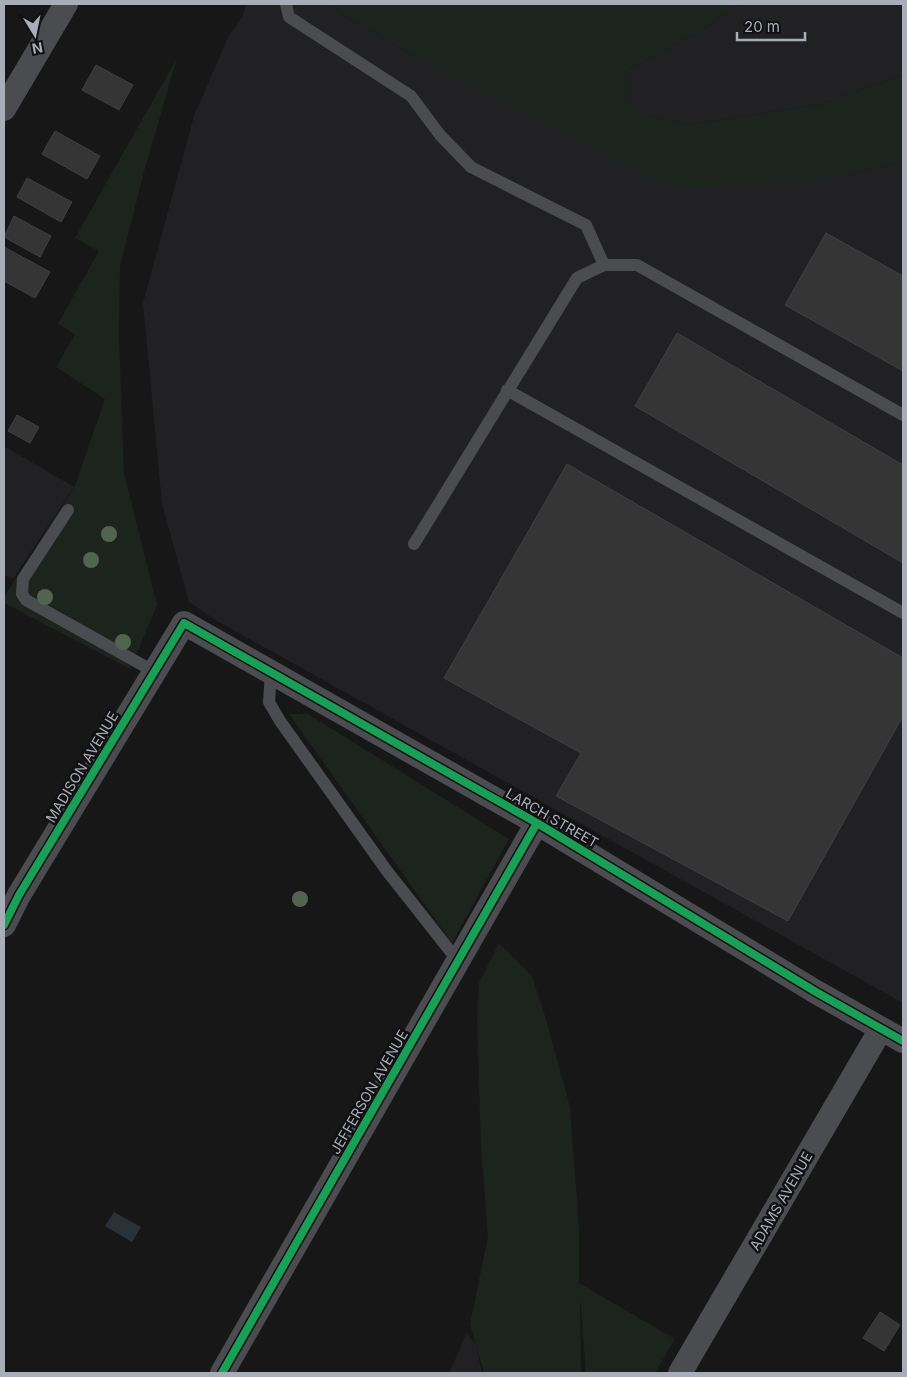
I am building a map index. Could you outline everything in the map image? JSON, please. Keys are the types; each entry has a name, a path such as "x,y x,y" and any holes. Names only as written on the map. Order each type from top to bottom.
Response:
{"street":[{"path":"4,109 66,4"},
{"name":"MADISON AVENUE","path":"4,925 11,891 155,672 184,624"},
{"name":"LARCH STREET","path":"184,624 537,823 816,992 903,1041"},
{"name":"JEFFERSON AVENUE","path":"222,1373 537,823"},
{"name":"ADAMS AVENUE","path":"680,1373 881,1029"}],"lane":[{"path":"286,4 289,17 412,96 440,135 471,167 586,226 604,265"},
{"path":"414,544 577,278 604,265 637,265 903,415"},
{"path":"507,390 903,613"},
{"path":"68,510 23,579 22,594 26,600 155,672"},
{"path":"271,673 269,702 280,721 387,871 458,961"}],"shaded area":[{"path":"246,4 330,4 344,16 434,67 839,177 903,162 903,1003 217,621 189,602 162,504 143,303 194,116 229,35 243,16"},
{"path":"330,4 740,4 697,33 625,71 631,107 656,117 687,125 821,104 903,75 903,162 839,177 670,190 434,67 344,16"},
{"path":"740,4 903,4 903,75 821,104 687,125 656,117 631,107 625,71 697,33"},
{"path":"177,58 144,172 120,266 119,336 124,473 157,605 130,669 4,603 4,597 75,486 105,399 56,367 75,334 58,324 99,251 75,238"},
{"path":"4,446 74,487 13,579 4,575"},
{"path":"289,714 308,714 509,839 452,943"},
{"path":"499,943 532,976 570,1107 579,1228 579,1283 675,1339 655,1373 586,1373 580,1295 581,1373 484,1373 470,1324 488,1237 481,1148 477,1020 479,983"},
{"path":"114,1212 141,1227 132,1242 105,1226"},
{"path":"467,1333 476,1345 482,1373 449,1373"}],"building":[{"path":"96,65 133,85 119,110 82,90"},
{"path":"55,131 100,156 87,179 42,154"},
{"path":"27,178 72,202 61,222 17,197"},
{"path":"14,216 51,236 40,257 4,237"},
{"path":"826,233 903,276 903,371 785,305"},
{"path":"4,247 50,272 35,298 4,281"},
{"path":"677,333 903,465 903,563 635,406"},
{"path":"17,415 39,427 30,443 8,431"},
{"path":"567,464 903,658 903,716 788,921 556,796 581,753 444,678"},
{"path":"880,1312 900,1325 884,1351 863,1338"}],"cycle path":[{"path":"4,925 19,895 184,623 537,823 816,992 903,1041"},
{"path":"222,1373 537,823"}]}
